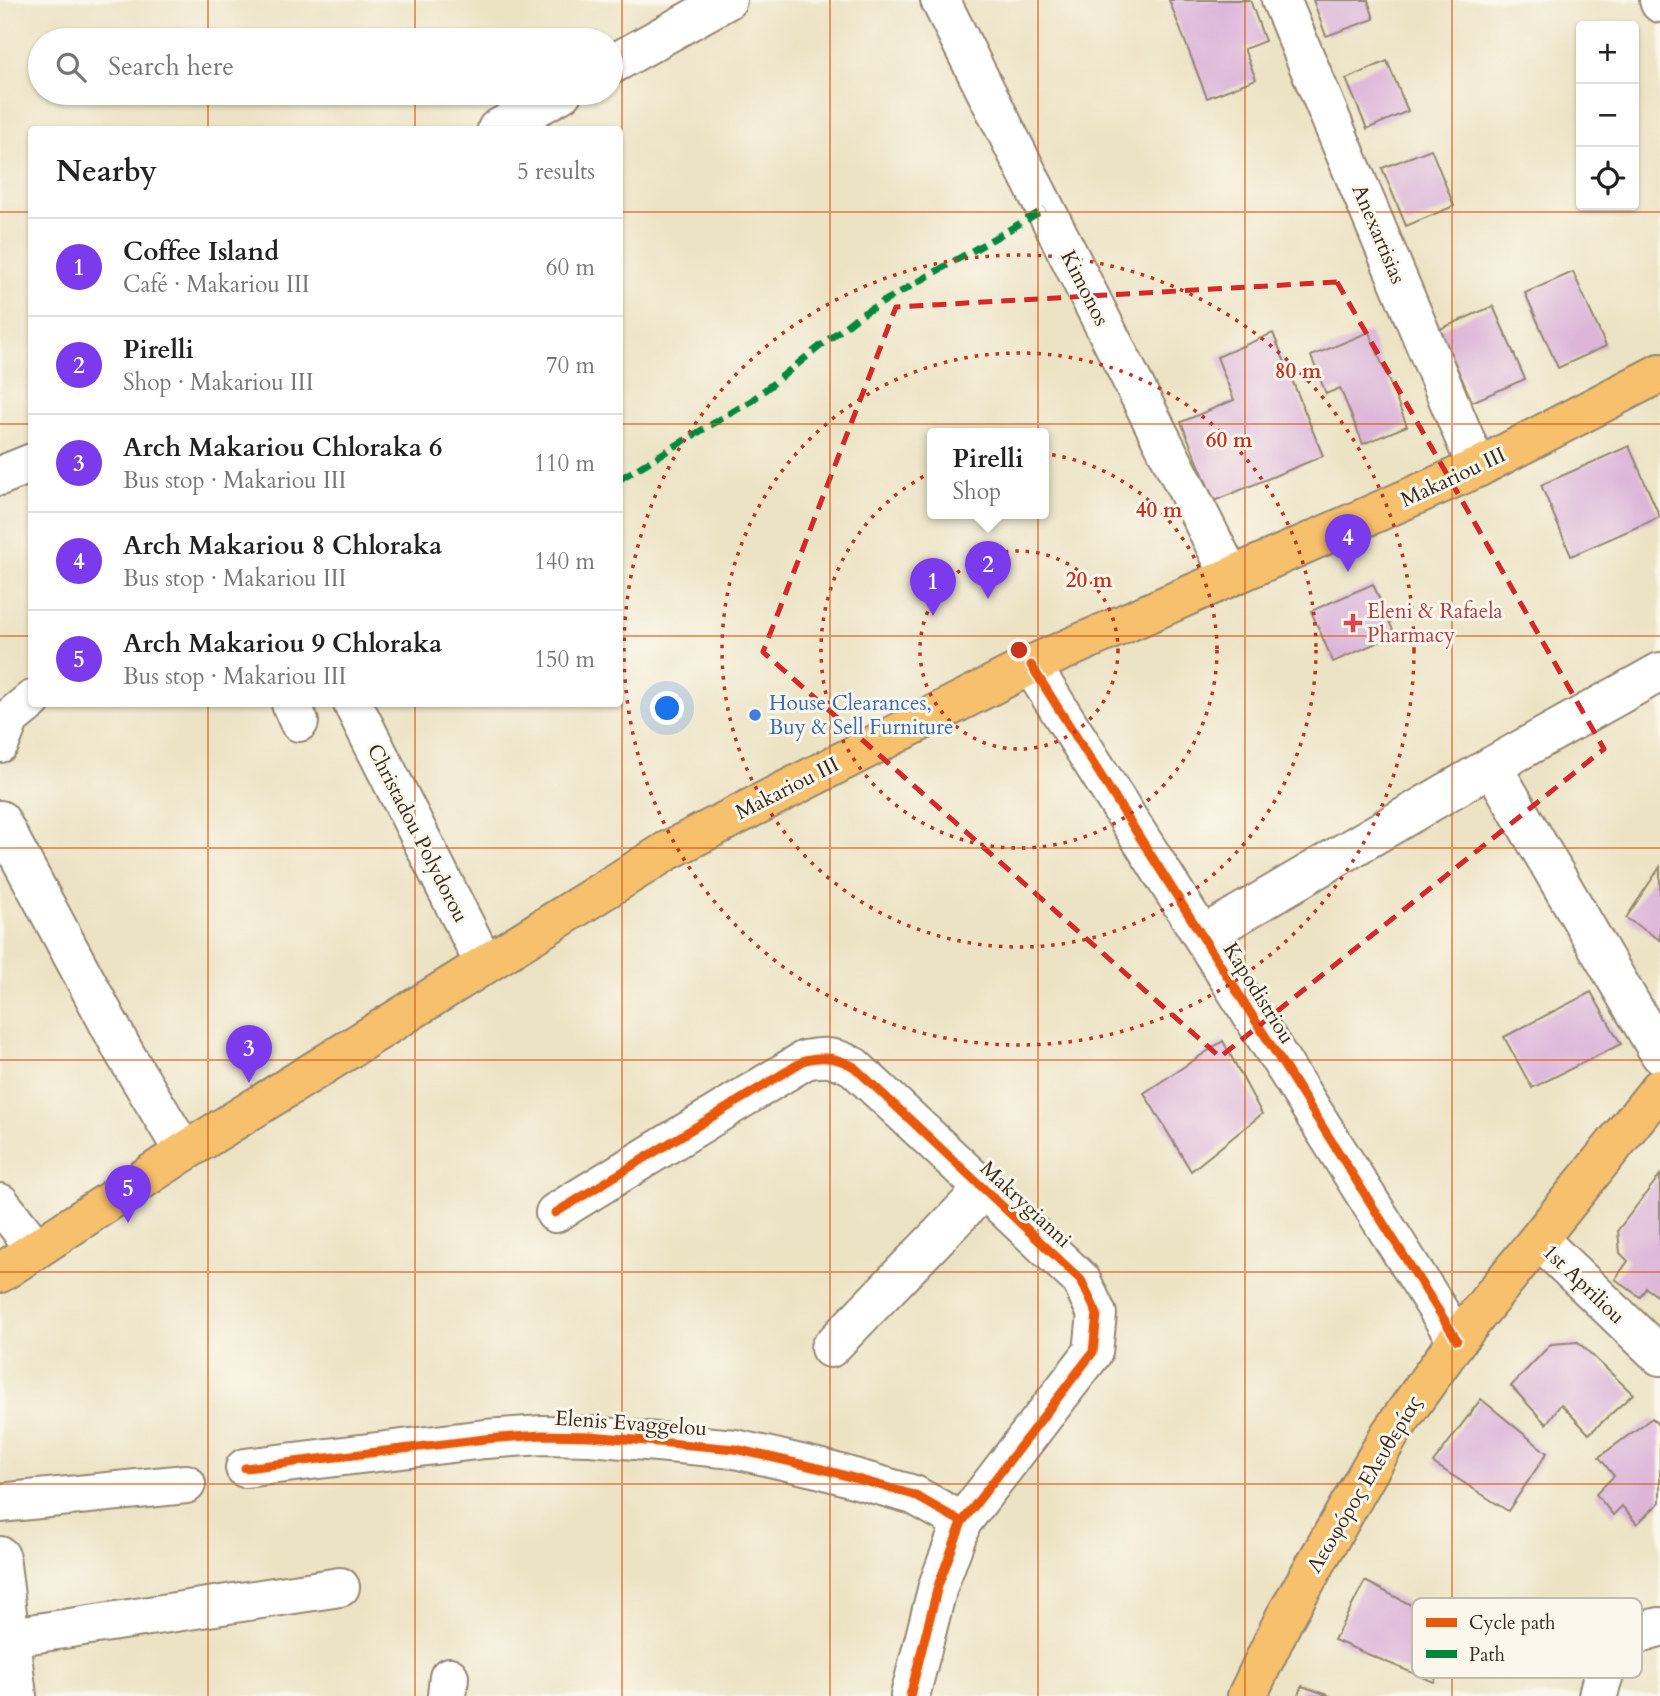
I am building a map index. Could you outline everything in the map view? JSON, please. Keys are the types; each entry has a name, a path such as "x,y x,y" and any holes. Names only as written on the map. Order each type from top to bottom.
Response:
{"main road":[{"name":"Makariou III","path":"0,1273 184,1152 667,851 1031,665 1477,468 1660,373"},
{"name":"Λεωφόρος Ελευθερίας","path":"1247,1696 1279,1629 1390,1434 1457,1340 1660,1088"}],"street":[{"path":"623,58 727,0"},
{"name":"Kimonos","path":"940,0 1230,575"},
{"name":"Anexartisias","path":"1281,0 1477,468"},
{"path":"502,126 540,105"},
{"path":"0,476 28,465"},
{"name":"Kapodistriou","path":"1031,665 1457,1340"},
{"path":"1202,936 1492,766 1660,672"},
{"path":"0,743 10,718 28,704"},
{"name":"Christadou Polydorou","path":"355,707 484,963"},
{"path":"1492,766 1660,1054"},
{"path":"0,820 125,1054 184,1152"},
{"name":"Makrygianni","path":"555,1213 805,1060 822,1056 839,1058 854,1066 1080,1280 1097,1314 1093,1352 962,1522 950,1549 910,1696"},
{"path":"830,1348 984,1189"},
{"path":"0,1203 36,1249"},
{"name":"1st Apriliou","path":"1539,1240 1660,1356"},
{"name":"Elenis Evaggelou","path":"245,1468 485,1439 542,1435 591,1436 736,1449 822,1469 914,1495 962,1522"},
{"path":"0,1503 186,1485"},
{"path":"0,1556 17,1696"},
{"path":"11,1637 340,1587"},
{"path":"1642,1633 1660,1627"},
{"path":"1598,1696 1601,1678"}],"highlighted area":[{"path":"1337,282 1604,749 1220,1057 763,652 896,307"}],"building":[{"path":"1169,0 1250,0 1265,41 1244,49 1256,79 1207,98"},
{"path":"1313,0 1368,0 1374,19 1326,36"},
{"path":"1387,61 1408,111 1367,129 1346,79"},
{"path":"1431,149 1454,206 1406,226 1382,168"},
{"path":"1573,272 1606,346 1558,368 1525,293"},
{"path":"1493,306 1525,379 1472,402 1440,329"},
{"path":"1369,332 1407,426 1363,444 1340,388 1326,394 1311,356"},
{"path":"1273,333 1323,456 1214,501 1181,422 1234,400 1217,357"},
{"path":"1629,446 1660,517 1571,556 1541,485"},
{"name":"Eleni & Rafaela Pharmacy","path":"1373,584 1395,635 1333,662 1311,611"},
{"path":"1660,867 1660,940 1626,918"},
{"path":"1591,992 1621,1044 1532,1088 1504,1037"},
{"path":"1223,1041 1262,1114 1191,1171 1144,1093"},
{"path":"1660,1175 1660,1298 1646,1288 1640,1297 1615,1279 1628,1261 1620,1253 1618,1230"},
{"path":"1578,1342 1633,1394 1589,1434 1561,1404 1546,1424 1511,1386 1551,1344"},
{"path":"1481,1399 1547,1453 1508,1511 1433,1463"},
{"path":"1652,1418 1660,1427 1660,1502 1637,1524 1622,1506 1613,1515 1596,1494 1614,1476 1599,1457"},
{"path":"1365,1581 1412,1606 1412,1673 1334,1640"},
{"path":"1302,1686 1330,1696 1299,1696"}],"marked path":[{"path":"623,477 751,401 857,317 1045,209"}],"cycle path":[{"path":"1031,665 1457,1340"},
{"path":"555,1213 805,1060 830,1058 854,1067 1081,1280 1097,1314 1093,1352 962,1522 938,1586 910,1696"},
{"path":"245,1468 485,1439 542,1435 591,1436 735,1449 822,1469 914,1495 962,1522"}],"place":[{"name":"Arch Makariou 8 Chloraka","path":"1348,572"},
{"name":"Pirelli","path":"988,599"},
{"name":"Coffee Island","path":"933,616"},
{"name":"Eleni & Rafaela Pharmacy","path":"1353,623"},
{"name":"House Clearances, Buy & Sell Furniture","path":"755,715"},
{"name":"Arch Makariou Chloraka 6","path":"249,1083"},
{"name":"Arch Makariou 9 Chloraka","path":"128,1223"}]}
